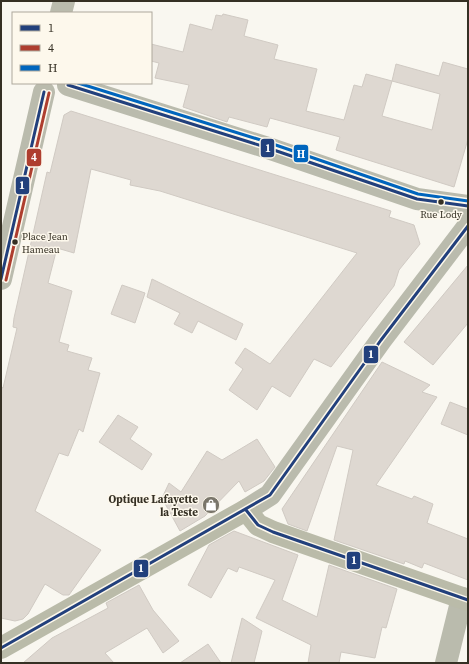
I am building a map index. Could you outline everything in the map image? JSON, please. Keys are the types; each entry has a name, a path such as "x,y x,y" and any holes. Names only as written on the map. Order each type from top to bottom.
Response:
{"main road":[{"path":"1,648 246,510 258,525 273,532 465,599"}],"street":[{"path":"61,12 64,1"},
{"path":"1,279 40,88 50,95 60,94 68,84 265,147 417,199 468,206"},
{"path":"246,510 270,495 381,340 468,226"},
{"path":"446,663 465,599"}],"building":[{"path":"223,14 248,20 244,36 278,45 274,59 317,69 306,111 344,120 354,85 362,87 366,74 392,81 396,64 439,76 443,62 468,69 468,139 454,187 336,150 340,137 270,118 267,127 229,117 227,122 183,107 189,85 155,78 159,63 152,61 152,44 183,52 190,24 212,30 216,15 222,16","holes":["392,81 440,94 432,130 382,116"]},
{"path":"71,111 391,211 389,217 414,225 420,244 399,270 394,286 331,367 314,359 290,397 272,386 257,410 229,390 243,369 235,363 245,348 270,364 357,253 160,191 130,185 131,180 91,169 74,253 57,248 48,283 72,291 59,342 69,345 67,351 92,358 88,370 100,373 83,432 79,429 68,456 59,453 35,511 101,550 69,595 63,595 45,584 28,614 23,619 15,621 1,618 1,387 3,388 17,328 13,327 14,318 47,172 50,173 64,115"},
{"path":"468,265 468,323 433,365 404,342"},
{"path":"152,279 243,324 236,340 198,321 192,333 174,324 180,313 147,297"},
{"path":"122,285 145,293 135,323 111,314"},
{"path":"382,362 430,385 422,392 437,397 376,485 412,499 414,496 433,504 427,523 468,539 468,580 424,563 422,568 405,561 404,564 334,540 353,450 337,446 307,531 288,524 282,509"},
{"path":"450,402 468,409 468,435 441,424"},
{"path":"118,415 138,427 130,439 152,454 142,470 99,442"},
{"path":"257,439 275,467 264,481 245,492 239,481 205,516 180,531 162,498 169,483 181,492 207,451 222,460"},
{"path":"234,531 298,555 282,600 317,617 329,565 397,589 386,628 382,627 375,658 341,652 339,663 308,663 311,645 256,618 275,580 239,567 237,572 228,568 211,598 188,585 209,545"},
{"path":"139,585 153,610 179,641 163,653 147,628 105,653 114,663 23,663 52,638 108,608 106,603"},
{"path":"242,618 262,631 254,663 231,663"},
{"path":"208,644 221,663 180,663"}],"transit line":[{"name":"H","path":"81,84 267,142 418,194 468,201"},
{"name":"1","path":"68,85 265,147 417,199 468,206"},
{"name":"1","path":"1,279 44,92"},
{"name":"4","path":"6,280 49,93"},
{"name":"1","path":"1,648 270,495 381,340 468,226"},
{"name":"1","path":"246,510 258,525 273,532 468,600"}],"place":[{"name":"Rue Lody","path":"441,202"},
{"name":"Place Jean Hameau","path":"15,242"},
{"name":"Optique Lafayette la Teste","path":"211,505"}]}
